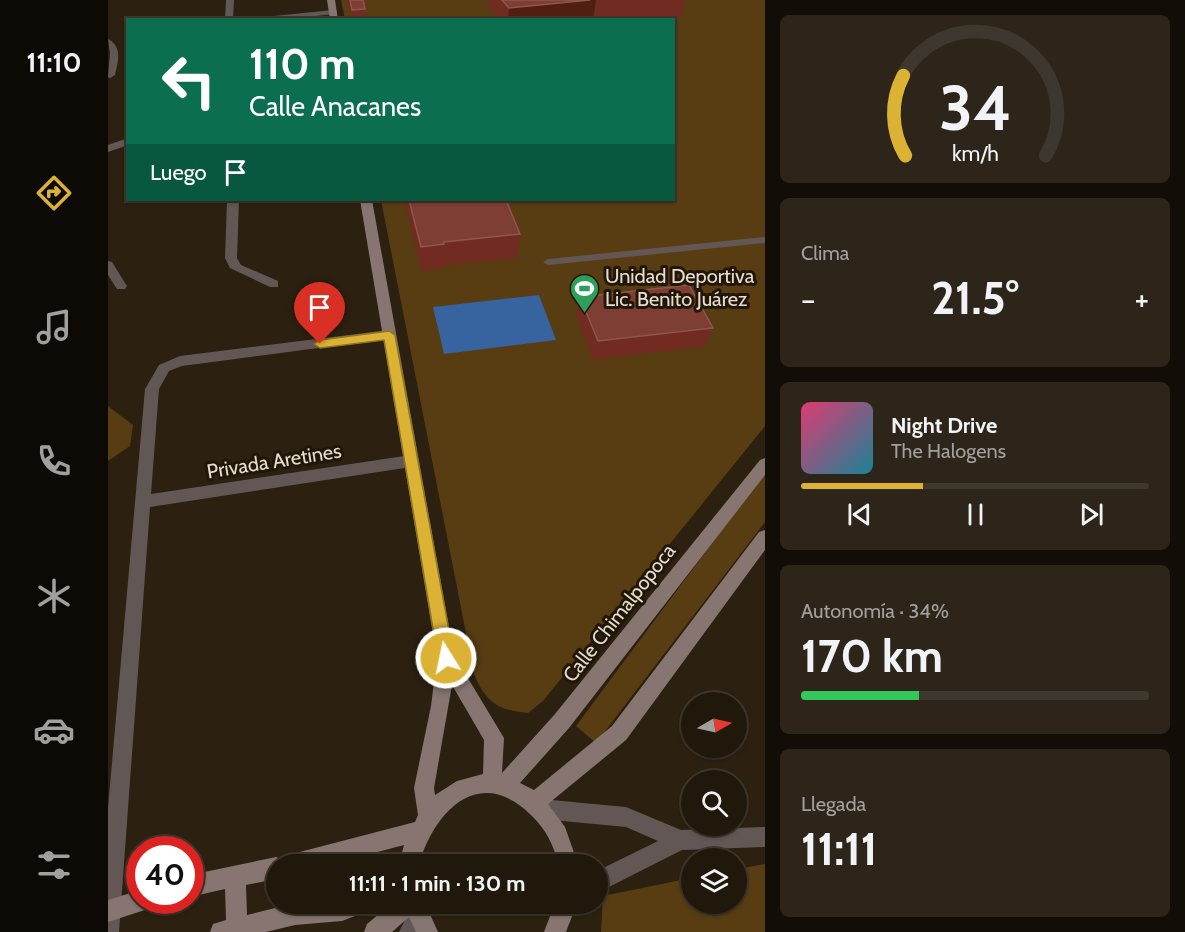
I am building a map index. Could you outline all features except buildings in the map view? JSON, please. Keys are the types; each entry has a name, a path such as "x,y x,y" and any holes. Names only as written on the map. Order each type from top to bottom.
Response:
{"main road":[{"path":"331,0 333,16"},
{"path":"366,201 446,658 440,706 424,788 423,823 412,854"},
{"name":"Calle Chimalpopoca","path":"498,785 562,721 765,464"},
{"path":"538,806 619,733 765,537"},
{"path":"446,658 494,738 498,785"},
{"path":"324,854 423,823 441,800 457,791 474,785 498,785 520,793 538,806 562,841 565,854"},
{"path":"204,883 266,870"},
{"path":"236,877 229,930 295,914"},
{"path":"109,918 126,909"},
{"path":"555,932 562,914"},
{"path":"375,932 415,917"}],"street":[{"path":"230,0 230,18"},
{"path":"286,18 333,16"},
{"path":"108,42 114,49 110,75"},
{"path":"108,149 126,142"},
{"path":"233,201 231,258 236,268 274,284"},
{"path":"108,265 121,286"},
{"path":"109,918 152,389 164,368 180,361 389,335"},
{"name":"Privada Aretines","path":"142,502 411,461"},
{"path":"538,806 627,817 681,840"},
{"path":"608,876 681,840 765,837"}],"lane":[{"path":"548,262 765,240"}],"shaded area":[{"name":"Unidad Deportiva Lic. Benito Juárez","path":"341,0 765,0 765,426 543,701 528,713 509,710 494,703 483,692 474,674 381,201 675,201 675,18 345,18"},
{"path":"108,406 133,425 130,446 108,461"},
{"path":"765,472 765,522 596,743 576,726"},
{"path":"765,864 765,932 601,932 602,914 608,914 608,895 681,880 681,914 747,914 747,867"}],"water":[{"path":"539,295 556,340 444,354 433,307"}],"place":[{"name":"Unidad Deportiva Lic. Benito Juárez","path":"584,314"}],"route":[{"path":"320,344 389,335 446,658"}]}
